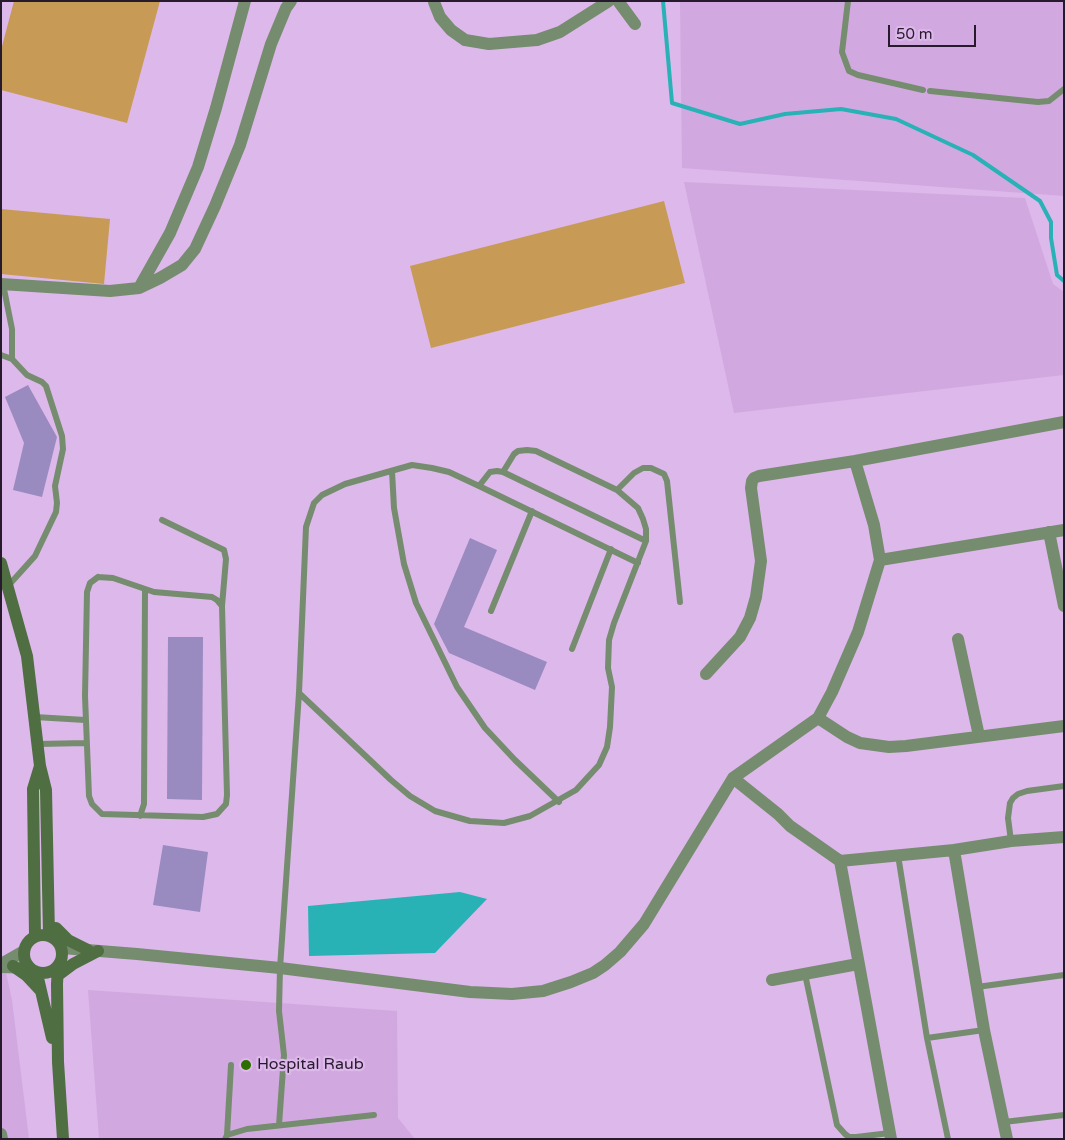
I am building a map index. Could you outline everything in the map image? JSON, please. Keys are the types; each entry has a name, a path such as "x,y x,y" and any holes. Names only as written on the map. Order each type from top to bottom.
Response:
{"street":[{"path":"139,288 170,233 198,167 245,1"},
{"path":"2,284 110,290 139,288 182,265 195,249 215,206 240,145 271,44 286,8 292,1"},
{"path":"433,2 440,16 451,30 465,40 489,44 510,44 536,40 560,32 609,1"},
{"path":"618,1 636,24"},
{"path":"706,674 740,637 750,618 756,597 761,561 751,488 752,481 759,476 855,461 1064,422"},
{"path":"48,913 57,930 62,935 93,950 280,968 470,992 512,994 543,990 586,976 605,965 620,952 644,924 733,778 818,718 832,692 858,632 880,560 874,525 855,461"},
{"path":"880,560 1064,530"},
{"path":"1049,532 1064,606"},
{"path":"1,563 27,656 40,766 46,790 49,935"},
{"path":"958,639 979,736"},
{"path":"818,718 860,743 889,746 906,746 1064,726"},
{"path":"35,936 33,788 40,766"},
{"path":"733,778 790,826 840,861 954,850 1011,841 1064,837"},
{"path":"954,850 984,1030 1007,1139"},
{"path":"840,861 891,1136"},
{"path":"58,1062 42,991 24,957 26,945 35,936 42,934 55,938 60,962 58,1062 63,1139"},
{"path":"60,962 73,964 93,950"},
{"path":"5,966 47,973 60,962 93,950"},
{"path":"5,966 24,951"},
{"path":"772,980 858,964"},
{"path":"5,966 26,975 42,991"},
{"path":"1,1134 2,1139"}],"lane":[{"path":"848,1 842,52 849,70 866,77 926,90 1038,102 1049,101 1064,89"},
{"path":"2,284 12,329 12,358"},
{"path":"1,355 12,358 27,375 46,386 62,436 63,449 55,486 56,512 34,556 8,586"},
{"path":"299,693 397,785 435,812 470,821 504,823 530,816 559,802 582,784 599,764 606,747 610,727 612,687 608,668 609,640 646,540 645,524 638,508 617,490 536,450 518,451 514,454 503,472"},
{"path":"279,1125 284,1055 279,1011 280,968 299,693 306,527 314,503 322,495 345,484 412,465 432,468 449,472 480,486 638,563"},
{"path":"617,490 634,473 643,468 651,468 664,474 667,481 680,602"},
{"path":"392,471 394,508 404,564 414,595 457,687 485,728 559,802"},
{"path":"480,486 490,472 503,472 646,540"},
{"path":"491,611 532,512"},
{"path":"162,520 224,550 226,559 222,606 226,804 217,814 203,817 102,814 95,809 89,796 86,743 87,592 90,582 98,577 113,578 154,592 212,597 222,606"},
{"path":"572,649 611,550"},
{"path":"140,816 144,804 145,590"},
{"path":"35,717 85,720"},
{"path":"38,744 86,743"},
{"path":"1011,841 1008,818 1010,803 1013,798 1027,791 1064,786"},
{"path":"898,855 927,1038 948,1139"},
{"path":"805,974 837,1125 849,1137 891,1136"},
{"path":"977,987 1064,975"},
{"path":"927,1038 984,1030"},
{"path":"231,1064 226,1137 247,1129 374,1115"},
{"path":"1004,1122 1064,1115"}],"shaded area":[{"path":"14,1 160,1 127,123 1,90 1,50"},
{"path":"680,1 1064,1 1064,196 682,168"},
{"path":"684,182 1025,198 1053,284 1064,292 1064,375 734,413"},
{"path":"664,201 685,283 431,348 410,266"},
{"path":"1,209 110,219 104,284 1,274"},
{"path":"460,892 487,899 435,953 309,956 308,906"},
{"path":"1,950 12,1000 29,1139 1,1139"},
{"name":"Hospital Raub","path":"88,990 397,1011 398,1118 415,1139 99,1139"}],"building":[{"path":"28,385 57,437 42,497 13,490 24,443 5,397"},
{"path":"470,538 497,550 464,627 547,662 535,690 449,653 434,624"},
{"path":"168,637 203,637 202,800 167,799"},
{"path":"163,845 208,852 200,912 153,905"}],"waterway":[{"path":"663,1 672,103 740,124 785,114 841,109 896,119 973,155 1040,201 1051,222 1051,238 1057,275 1064,281"}],"place":[{"name":"Hospital Raub","path":"246,1065"}]}
